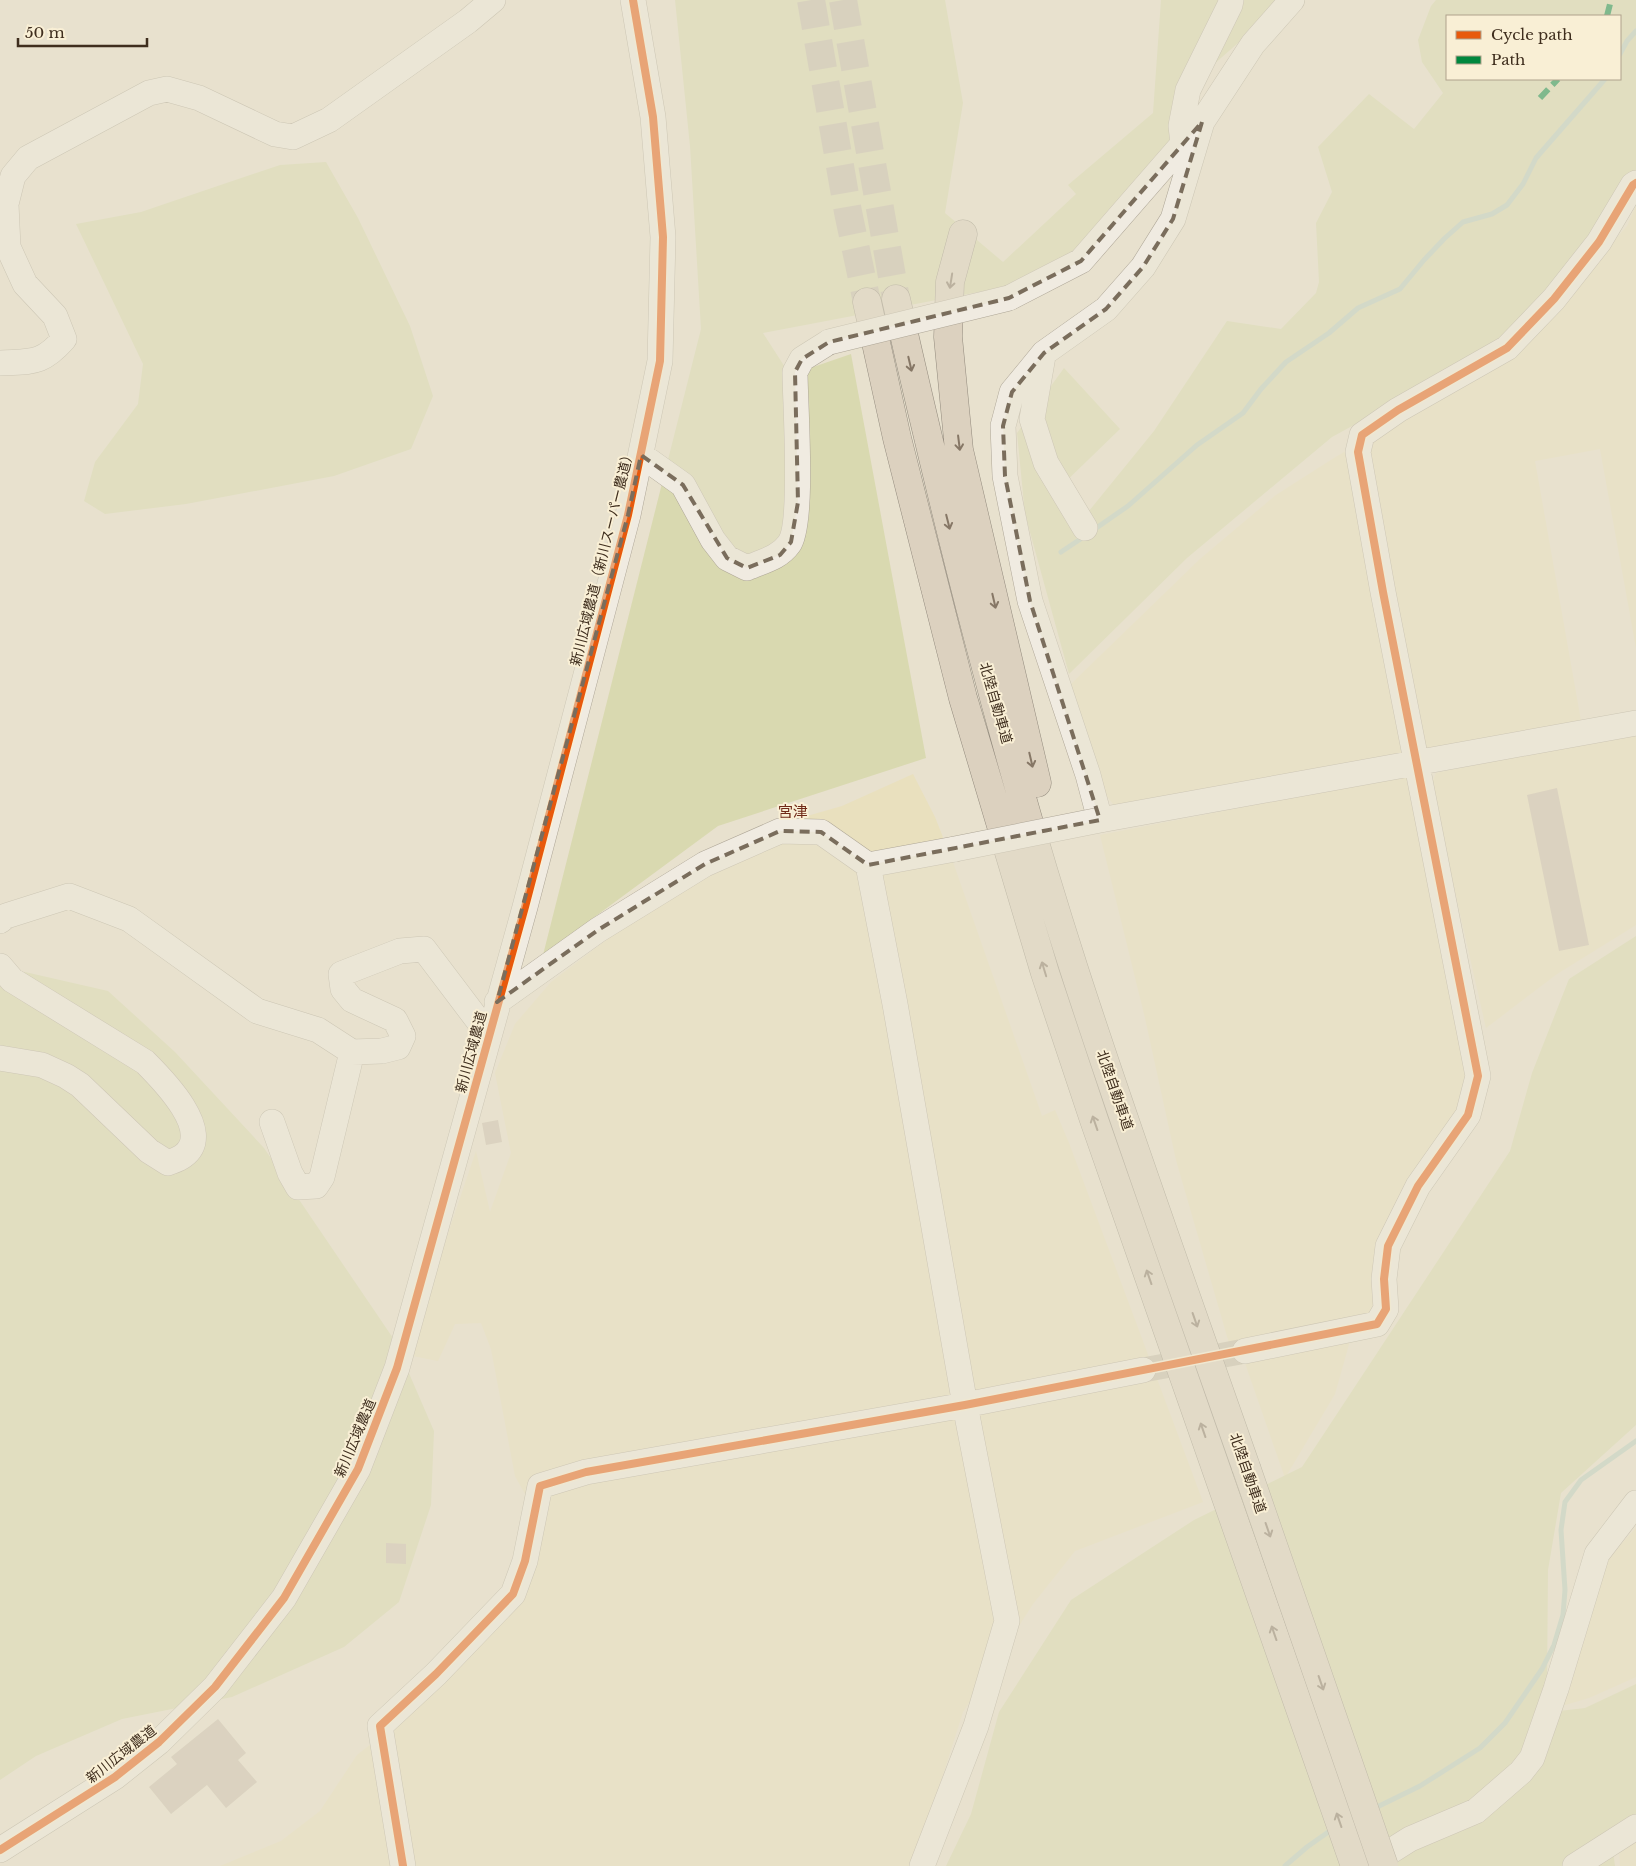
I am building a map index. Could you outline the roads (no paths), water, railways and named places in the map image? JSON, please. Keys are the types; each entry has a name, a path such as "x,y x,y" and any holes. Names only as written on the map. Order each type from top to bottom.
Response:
{"highway":[{"path":"963,234 950,282 948,337 959,450 1041,800 1069,905 1179,1274"},
{"name":"北陸自動車道","path":"896,299 958,565 1029,817 1074,967 1384,1866"},
{"name":"北陸自動車道","path":"867,302 898,438 963,698 1045,973 1091,1111 1355,1866"}],"street":[{"path":"0,363 31,362 52,352 64,339 56,316 25,284 8,248 6,204 13,176 28,158 149,93 167,89 199,98 275,134 293,137 329,120 468,21 493,0"},
{"name":"新川広域農道（新川スーパー農道）","path":"524,907 628,515 660,361 663,237 653,117 633,0"},
{"path":"1184,143 1181,126 1188,90 1231,0"},
{"path":"641,455 683,485 713,540 727,558 747,568 780,555 791,542 798,502 795,372 802,359 829,342 1009,298 1081,260 1202,122 1252,44 1292,0"},
{"path":"1100,820 1088,775 1030,600 1005,476 1002,426 1012,392 1044,353 1106,309 1143,267 1173,219 1202,122"},
{"path":"1245,1351 1376,1324 1386,1309 1384,1279 1388,1246 1418,1186 1468,1115 1478,1076 1383,592 1358,452 1362,435 1398,410 1507,348 1554,299 1599,242 1636,183"},
{"path":"1044,353 1032,419 1046,462 1085,528"},
{"path":"868,865 1100,820 1636,723"},
{"path":"497,1002 598,930 705,864 780,831 821,832 868,865 1007,1621 976,1726 922,1866"},
{"path":"0,921 6,916 69,896 130,918 257,1011 318,1030 352,1052 398,1047 403,1036 395,1020 352,1000 344,989 341,974 400,950 424,949 489,1035"},
{"name":"新川広域農道","path":"0,1850 115,1777 159,1742 215,1687 284,1598 358,1469 397,1368 524,907"},
{"path":"0,966 12,980 145,1062 182,1104 192,1124 193,1142 184,1155 168,1163 149,1151 80,1085 66,1076 42,1065 0,1058"},
{"path":"272,1122 290,1173 298,1187 316,1186 322,1177 352,1052"},
{"path":"404,1866 380,1726 436,1674 513,1594 525,1560 540,1486 586,1472 966,1405 1143,1370"},
{"path":"1367,1866 1410,1840 1476,1811 1521,1772 1532,1758 1556,1689 1597,1554 1636,1503"},
{"path":"1575,1866 1636,1827"}],"waterway":[{"path":"1621,52 1627,41 1636,31"},
{"path":"1092,531 1128,506 1197,445 1243,413 1261,389 1286,362 1329,333 1358,308 1400,289 1424,260 1463,222 1492,214 1507,205 1523,184 1536,158 1604,80"},
{"path":"1061,552 1085,536"},
{"path":"1373,1809 1420,1786 1480,1748 1505,1723 1542,1669 1554,1645 1563,1615 1565,1590 1561,1530 1565,1502 1581,1480 1636,1441"},
{"path":"1285,1866 1307,1847 1334,1828"}],"tunnel":[{"path":"811,0 848,212 867,302"},
{"path":"843,0 896,299"},
{"path":"1143,1370 1245,1351"}],"district":[{"name":"宮津","path":"793,811"}]}
